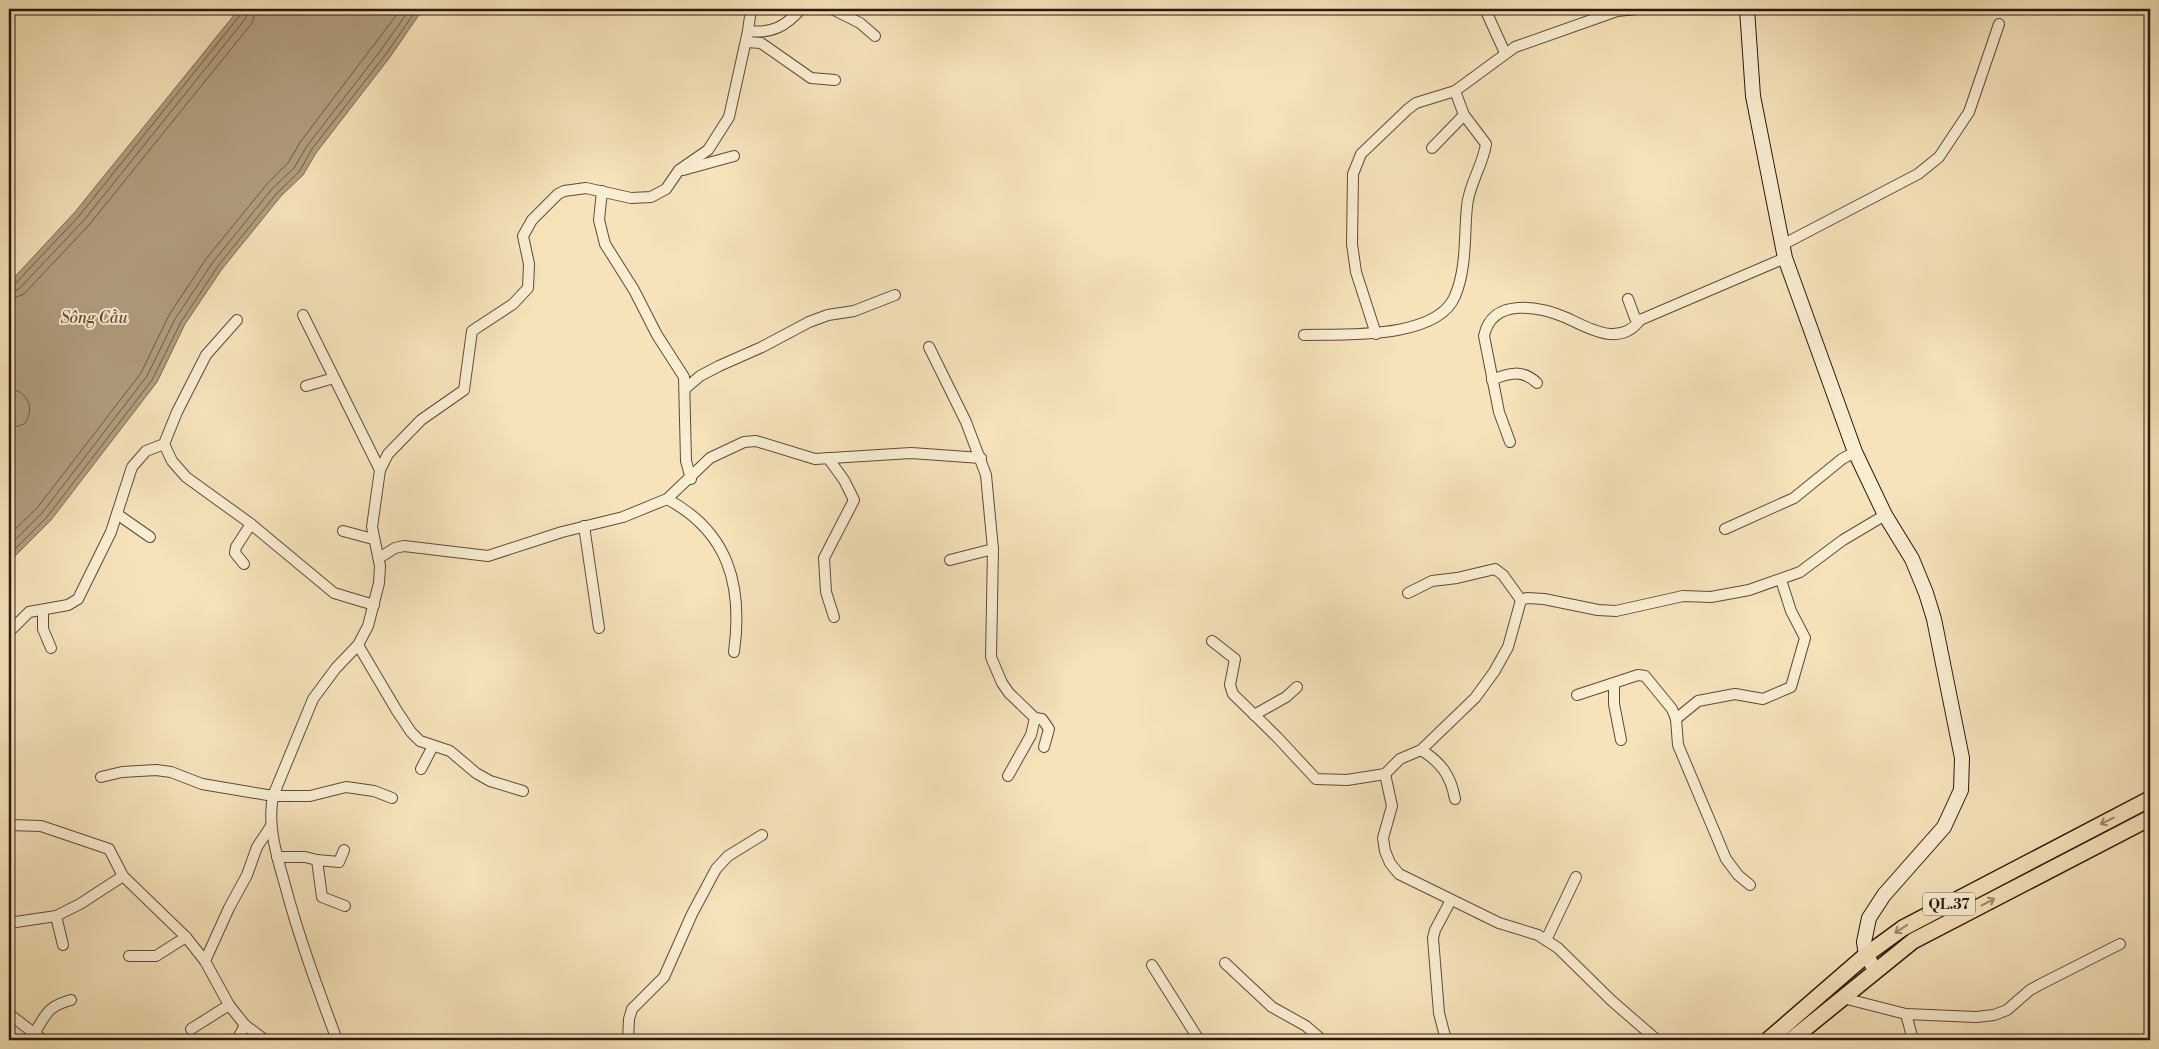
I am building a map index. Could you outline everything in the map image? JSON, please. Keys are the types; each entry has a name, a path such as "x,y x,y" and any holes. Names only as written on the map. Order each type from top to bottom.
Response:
{"main road":[{"path":"1747,9 1753,96 1783,252 1855,452 1885,515 1912,559 1932,610 1962,758 1962,780 1958,800 1944,827 1884,895 1869,918 1864,942 1866,955 1876,971"},
{"name":"QL.37","path":"1768,1040 1866,955 1903,928 2150,799"},
{"name":"QL.37","path":"1791,1040 1913,941 2150,818"}],"street":[{"path":"337,1040 297,930 277,857 271,826 273,796 313,699 336,668 358,645 368,626 379,583 379,558 373,539 372,527 380,470 388,454 421,420 464,390 471,335 474,328 513,304 528,288 529,264 523,236 532,220 558,194 564,191 586,188 631,198 650,197 666,188 679,170 708,150 729,117 746,42 751,9"},
{"path":"748,31 762,32 778,28 787,23 802,9"},
{"path":"832,9 860,23 875,36"},
{"path":"1485,9 1505,53"},
{"path":"1376,334 1356,272 1352,244 1353,174 1356,164 1366,148 1416,103 1455,91 1515,47 1617,11 1637,9"},
{"path":"1510,442 1502,420 1492,380 1484,336 1487,325 1497,312 1516,308 1542,312 1567,318 1598,333 1611,334 1635,327 1640,320 1783,252 1918,174 1939,157 1969,112 1999,24"},
{"path":"746,42 761,43 812,78 835,80"},
{"path":"1304,335 1357,336 1417,325 1443,312 1455,297 1465,250 1467,204 1486,144 1464,115 1455,91"},
{"path":"1432,148 1464,115"},
{"path":"679,170 686,170 734,156"},
{"path":"602,191 599,220 606,244 634,290 657,335 684,377 686,388 684,418 686,461 691,479"},
{"path":"686,388 700,376 818,318 854,311 895,295"},
{"path":"1628,298 1635,318 1640,320"},
{"path":"303,315 380,470"},
{"path":"9,632 29,612 68,605 78,599 106,543 132,467 146,451 164,444 177,412 206,355 237,320"},
{"path":"929,347 981,458 988,495 992,549 991,657 1002,683 1009,693 1035,718 1042,719 1049,729 1044,747"},
{"path":"1492,380 1508,374 1524,374 1536,383"},
{"path":"306,386 334,378"},
{"path":"379,558 395,548 404,546 495,555 584,526 623,517 667,499 691,479 710,458 744,442 756,441 807,457 828,458 911,453 981,458"},
{"path":"164,444 172,461 186,478 251,524 334,593 374,605"},
{"path":"1725,528 1794,498 1842,459 1855,452"},
{"path":"828,458 844,480 854,500 824,558 826,592 834,617"},
{"path":"667,499 685,508 700,522 723,551 729,565 736,593 737,627 734,652"},
{"path":"117,514 150,537"},
{"path":"1521,600 1527,598 1544,599 1598,610 1616,611 1683,596 1728,595 1782,580 1800,572 1843,540 1885,515"},
{"path":"244,564 236,553 236,547 251,524"},
{"path":"584,526 599,628"},
{"path":"343,531 373,539"},
{"path":"950,560 992,549"},
{"path":"1408,593 1432,581 1457,578 1495,569 1521,600"},
{"path":"1676,720 1698,701 1735,694 1762,699 1792,687 1805,638 1791,611 1782,580"},
{"path":"1212,641 1235,658 1231,689 1316,779 1347,780 1385,774 1400,760 1420,750 1475,698 1494,672 1508,647 1521,600"},
{"path":"43,610 43,629 51,648"},
{"path":"358,645 411,732 420,741 454,754 476,773 490,781 524,791"},
{"path":"1577,695 1638,675 1645,676 1670,705 1676,720 1678,745 1726,859 1738,876 1750,885"},
{"path":"1614,684 1614,704 1621,740"},
{"path":"1254,715 1286,697 1297,687"},
{"path":"1008,776 1032,735 1035,718"},
{"path":"421,768 433,746"},
{"path":"1420,750 1432,757 1446,772 1455,800"},
{"path":"101,777 122,772 156,770 171,772 202,784 273,796 310,796 346,787 374,791 392,798"},
{"path":"1385,774 1392,806 1383,838 1385,851 1390,863 1399,874 1499,923 1538,935 1546,940 1558,948 1657,1040"},
{"path":"9,825 41,826 103,846 113,854 122,876 186,937 205,961 228,1006 245,1025 265,1040"},
{"path":"205,961 229,908 247,875 257,847 271,826"},
{"path":"628,1040 629,1019 632,1009 664,977 692,914 716,869 728,856 762,835"},
{"path":"277,857 305,857 339,862 344,850"},
{"path":"317,860 322,897 345,906"},
{"path":"9,923 56,916 80,904 122,876"},
{"path":"1546,940 1576,877"},
{"path":"1446,1040 1439,1013 1433,938 1435,930 1451,900"},
{"path":"56,916 63,945"},
{"path":"129,956 156,956 186,937"},
{"path":"1843,998 1906,1014 1976,1017 1994,1015 2008,1010 2030,990 2120,944"},
{"path":"1225,963 1272,1007 1306,1026 1322,1040"},
{"path":"1152,965 1198,1040"},
{"path":"9,1014 39,1037 49,1010 54,1005 71,1000"},
{"path":"191,1029 228,1006"},
{"path":"1906,1014 1913,1040"},
{"path":"237,1040 245,1025"},
{"path":"473,1040 480,1040"}],"water":[{"name":"Sông Cầu","path":"239,9 423,9 390,57 316,153 303,175 281,196 222,269 185,324 157,382 51,520 9,562 9,413 12,409 9,408 9,283 75,212"}]}
